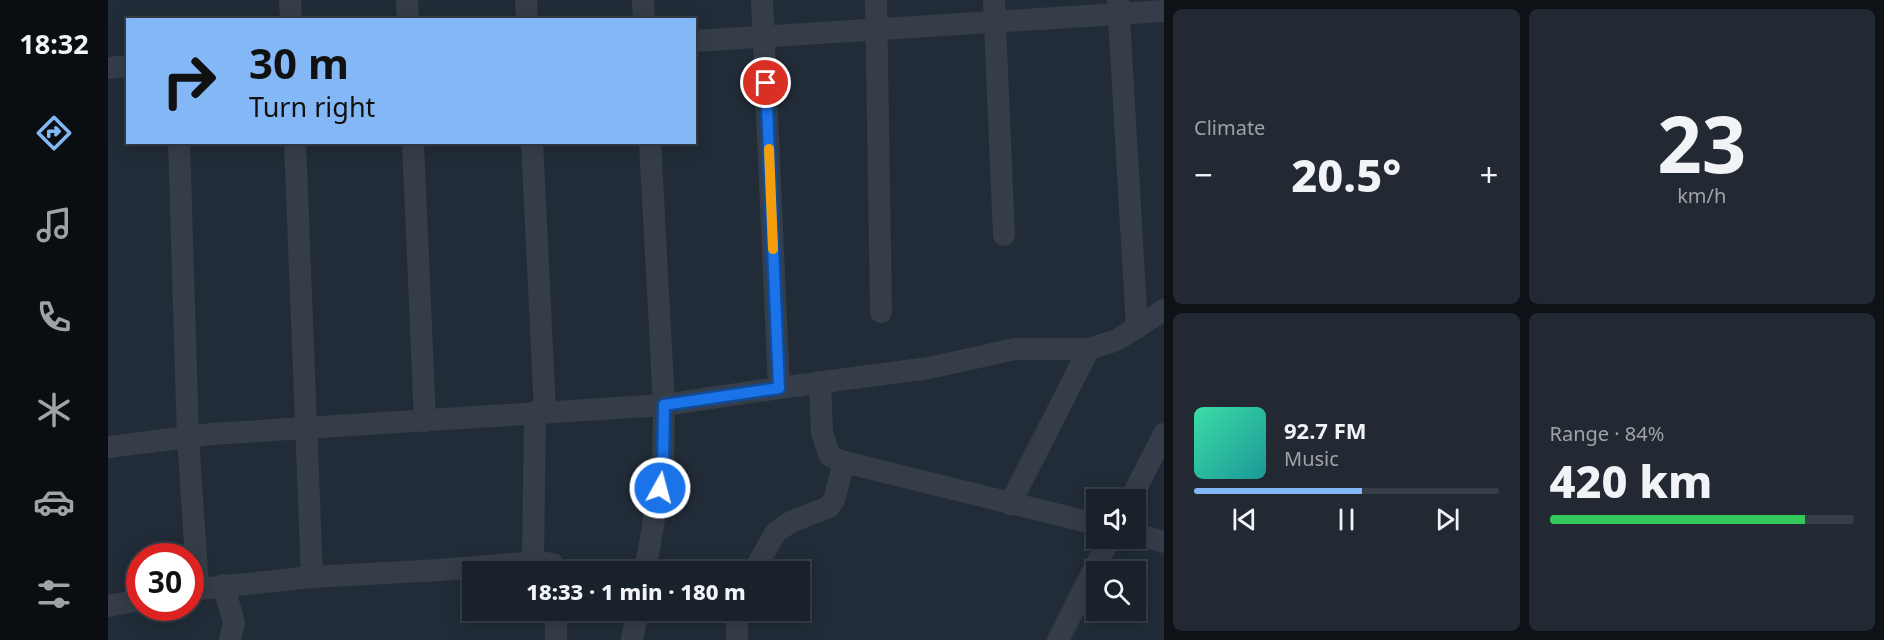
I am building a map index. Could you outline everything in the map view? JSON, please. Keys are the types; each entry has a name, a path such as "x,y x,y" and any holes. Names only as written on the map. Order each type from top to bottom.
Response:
{"street":[{"path":"290,0 291,18"},
{"path":"407,0 408,18"},
{"path":"526,0 527,18"},
{"path":"643,0 644,18"},
{"path":"762,0 779,388"},
{"path":"876,0 881,312"},
{"path":"696,41 876,28 995,11 1118,7 1164,10"},
{"path":"1118,7 1137,328"},
{"path":"995,11 1004,235"},
{"path":"108,68 126,66"},
{"path":"179,144 192,543"},
{"path":"295,144 312,577"},
{"path":"413,144 425,421"},
{"path":"532,144 540,411 534,561"},
{"path":"647,561 663,467 664,405 650,144"},
{"path":"108,447 188,437 307,428 540,411 664,405 928,368 1015,348 1089,349 1117,340 1164,310"},
{"path":"1010,504 1089,349"},
{"path":"820,382 822,433 830,456 844,462 1086,522"},
{"path":"1136,489 1164,434"},
{"path":"759,561 776,531 791,522 829,507 834,500 844,462"},
{"path":"1146,537 1164,542"},
{"path":"1058,640 1104,549"},
{"path":"204,588 312,577 462,568"},
{"path":"223,585 234,622 230,640"},
{"path":"108,606 126,603"},
{"path":"556,621 556,640"},
{"path":"632,640 636,621"},
{"path":"737,621 737,640"}],"slow traffic":[{"path":"769,149 773,249"}],"route":[{"path":"660,488 663,467 664,405 779,388 766,83"}]}
